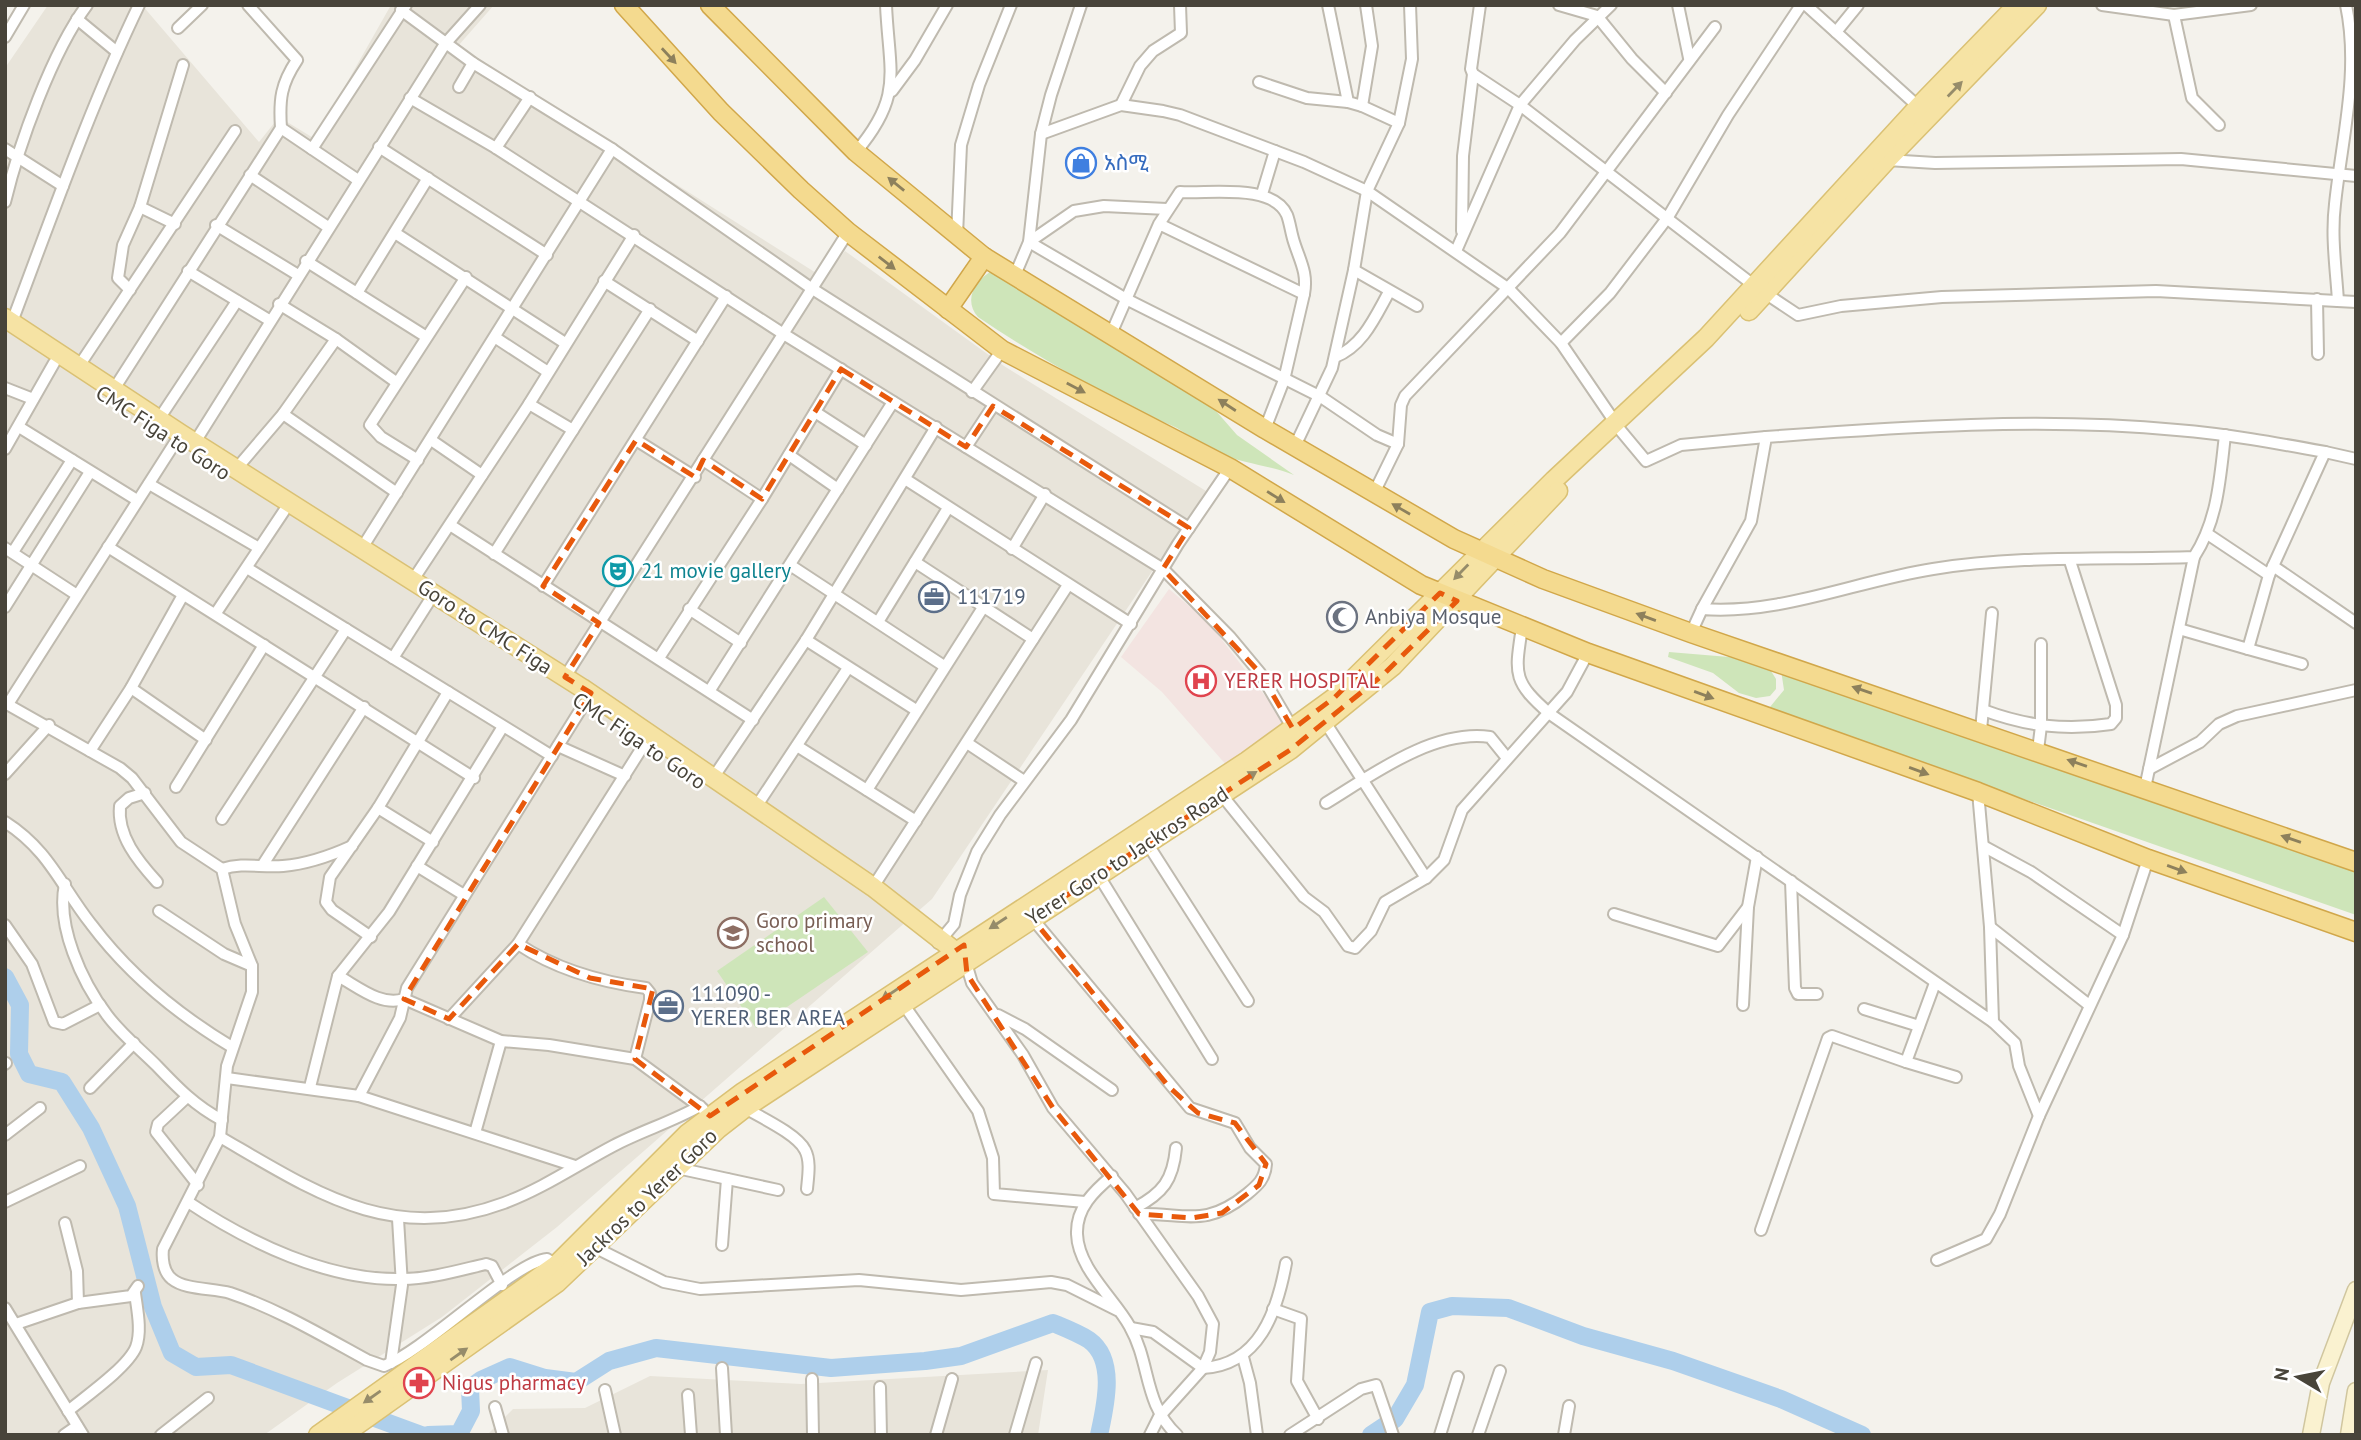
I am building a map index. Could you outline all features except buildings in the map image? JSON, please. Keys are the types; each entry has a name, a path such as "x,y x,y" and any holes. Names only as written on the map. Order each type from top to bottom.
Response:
{"highway":[{"path":"624,5 721,112 848,232 1002,350 1230,468 1324,528 1440,593 1588,653 1978,792 2148,859 2356,932"},
{"path":"710,5 856,152 984,257 1265,429 1454,539 1543,579 1691,633 1981,730 2356,862"},
{"path":"948,309 984,257"}],"main road":[{"path":"318,1435 556,1265 687,1134 705,1111 953,957 1293,729 1335,697 1440,593 1489,554 1762,290 2017,5"},
{"path":"1924,111 2037,5"},
{"name":"CMC Figa to Goro","path":"8,324 54,363 284,511 336,539 428,603 690,769 953,957"},
{"name":"Goro to CMC Figa","path":"8,324 79,366 237,468 336,539 362,548 565,677 690,769 713,778 873,887 953,957"},
{"name":"Yerer Goro to Jackros Road","path":"953,957 1032,918 1290,750 1384,674 1458,601 1489,554"},
{"name":"Jackros to Yerer Goro","path":"343,1435 528,1306 591,1252 677,1168 745,1108 904,1005 953,957"},
{"path":"2311,1435 2320,1383 2356,1290"},
{"path":"2349,1435 2356,1391"}],"street":[{"path":"5,37 24,5"},
{"path":"5,202 41,94 76,19 87,5"},
{"path":"8,324 117,52 139,5"},
{"path":"178,28 202,5"},
{"path":"114,389 216,225 281,128 281,91 297,60 248,5"},
{"path":"195,442 306,261 445,44 480,5"},
{"path":"886,5 893,72 891,93"},
{"path":"856,152 874,131 891,93 922,49 947,5"},
{"path":"957,235 961,145 979,85 1011,5"},
{"path":"1015,275 1029,242 1041,134 1081,5"},
{"path":"1121,104 1140,66 1153,51 1181,33 1180,5"},
{"path":"1328,5 1348,102"},
{"path":"1362,106 1372,46 1366,5"},
{"path":"1295,446 1321,397 1335,357 1354,270 1367,191 1399,123 1412,59 1410,5"},
{"path":"1462,238 1463,156 1479,5"},
{"path":"1559,5 1597,16 1632,59 1666,93"},
{"path":"1456,251 1520,105 1597,16 1611,5"},
{"path":"1678,5 1689,58"},
{"path":"1561,343 1610,293 1668,217 1728,115 1803,5 1924,111"},
{"path":"1836,33 1858,5"},
{"path":"2102,5 2174,15 2251,5"},
{"path":"2338,301 2334,227 2349,98 2352,37 2346,5"},
{"path":"312,149 403,8 445,44 612,149 811,288 1189,528"},
{"path":"2174,15 2192,98 2220,125"},
{"path":"76,19 117,52"},
{"path":"1374,493 1398,444 1401,405 1405,396 1560,233 1666,93 1689,58 1715,27"},
{"path":"460,87 473,63"},
{"path":"130,290 120,282 117,272 127,235 140,207 183,65"},
{"path":"1473,74 1520,105 1792,313 1805,316 1841,306 1942,297 2156,291 2356,302"},
{"path":"1259,82 1307,98 1362,106 1399,123"},
{"path":"496,148 530,97"},
{"path":"410,98 496,148 782,333 1163,569 1230,637 1260,673 1293,729"},
{"path":"1041,134 1121,104 1180,115 1275,150 1367,191 1509,289 1561,343 1618,427 1646,461 1681,446 1766,437 2040,425 2129,427 2225,435 2356,459"},
{"path":"281,128 358,180"},
{"path":"79,366 235,131"},
{"path":"379,147 547,255"},
{"path":"5,149 19,161 63,186"},
{"path":"362,548 612,149"},
{"path":"1262,194 1275,150"},
{"path":"1880,158 1935,163 2181,159 2356,176"},
{"path":"250,175 328,227"},
{"path":"357,293 428,178"},
{"path":"1111,334 1159,224 1180,192 1262,194 1276,200 1287,214 1304,268 1304,294 1284,380 1265,429"},
{"path":"1029,242 1073,211 1084,208 1136,206 1167,209"},
{"path":"140,207 175,223"},
{"path":"1159,224 1304,294"},
{"path":"216,225 298,275"},
{"path":"565,677 695,477 782,333 848,232"},
{"path":"395,233 565,343"},
{"path":"413,580 530,404 565,343 634,235"},
{"path":"1029,242 1128,300 1321,397 1377,435 1398,444"},
{"path":"306,261 425,336"},
{"path":"1354,270 1418,306"},
{"path":"188,271 269,320"},
{"path":"418,460 372,429 372,419 466,277"},
{"path":"604,281 698,341"},
{"path":"1335,357 1351,351 1372,323 1389,292"},
{"path":"543,586 726,296"},
{"path":"2317,299 2318,354"},
{"path":"159,419 237,301"},
{"path":"279,304 336,339 396,382"},
{"path":"494,554 650,309"},
{"path":"496,338 548,372"},
{"path":"237,468 283,414 336,339"},
{"path":"972,392 1002,350"},
{"path":"5,449 54,363"},
{"path":"659,658 762,499 841,369"},
{"path":"5,388 33,399"},
{"path":"709,690 893,402"},
{"path":"530,404 573,430"},
{"path":"966,447 993,406"},
{"path":"815,412 866,445"},
{"path":"283,414 397,493"},
{"path":"19,427 137,500"},
{"path":"713,778 806,640 936,427"},
{"path":"2145,788 2194,557 2209,535 2225,435"},
{"path":"1691,633 1751,521 1766,437"},
{"path":"431,440 482,475"},
{"path":"635,440 695,477"},
{"path":"176,441 7,703 120,768 145,793 181,842 222,869 234,924 252,966 249,1004 232,1047 220,1137 198,1185 163,1249 162,1259 173,1280 229,1293 384,1366 540,1259 547,1259 556,1265"},
{"path":"2248,649 2271,570 2325,452"},
{"path":"789,455 838,489"},
{"path":"72,460 9,550 77,595"},
{"path":"703,460 762,499"},
{"path":"1150,1435 1159,1418 1203,1368 1210,1352 1213,1324 1199,1296 1112,1176 1053,1108 995,1014 953,957 954,924 960,895 977,852 1024,781 1071,720 1132,624 1163,569 1230,468"},
{"path":"5,607 90,472"},
{"path":"905,479 1068,586 1132,624"},
{"path":"149,484 259,548"},
{"path":"1012,549 1045,494"},
{"path":"878,622 948,508"},
{"path":"216,613 284,511"},
{"path":"450,525 753,720"},
{"path":"2209,535 2356,623"},
{"path":"108,547 474,778"},
{"path":"1702,609 1727,611 1781,604 1928,570 1992,560 2070,561 2194,557"},
{"path":"1983,710 2016,722 2042,726 2078,729 2111,724 2117,713 2070,561"},
{"path":"915,562 1034,639"},
{"path":"790,565 944,666"},
{"path":"247,568 502,728 555,751 625,776"},
{"path":"873,887 1068,586"},
{"path":"90,751 131,688 183,595"},
{"path":"393,658 428,603"},
{"path":"867,790 984,606"},
{"path":"690,608 741,643"},
{"path":"1981,730 1992,613"},
{"path":"1522,627 1516,670 1530,696 1550,714 1993,1022 2015,1043 2019,1066 2039,1116"},
{"path":"222,819 346,629"},
{"path":"2179,629 2302,664"},
{"path":"806,640 916,710"},
{"path":"2038,750 2042,726 2041,644"},
{"path":"176,788 264,645"},
{"path":"1221,794 1304,897 1324,912 1348,946 1355,948 1363,942 1385,902 1426,878 1444,860 1462,810 1550,714 1567,692 1588,653"},
{"path":"756,807 848,668"},
{"path":"131,688 206,740"},
{"path":"2149,769 2200,742 2219,724 2237,716 2356,690"},
{"path":"371,937 332,910 326,902 330,877 378,808 447,692"},
{"path":"359,1096 400,1018 407,988 584,704"},
{"path":"262,866 364,707"},
{"path":"1325,722 1426,878"},
{"path":"5,774 49,725"},
{"path":"310,1087 338,976 371,937 474,778 502,728"},
{"path":"1326,803 1432,745 1455,739 1490,737 1507,758"},
{"path":"449,1019 518,944 646,743"},
{"path":"967,743 1024,781"},
{"path":"797,746 916,821"},
{"path":"1978,792 1990,927 1993,1022"},
{"path":"145,793 129,798 120,806 119,817 135,857 157,881"},
{"path":"378,808 433,842"},
{"path":"5,822 45,855 90,923 146,987 190,1022 232,1047"},
{"path":"1147,843 1248,1001"},
{"path":"222,869 243,864 283,866 312,861 354,845"},
{"path":"1983,846 2031,872 2123,935"},
{"path":"1743,1005 1748,907 1757,857"},
{"path":"1937,1260 1986,1239 2000,1214 2039,1116 2123,935 2148,859"},
{"path":"417,866 464,895"},
{"path":"1099,876 1212,1059"},
{"path":"1791,881 1795,988 1798,994 1817,994"},
{"path":"65,884 62,914 66,929 100,1004 134,1044 187,1097 222,1120"},
{"path":"1614,914 1718,946 1748,907"},
{"path":"159,911 216,949 252,966"},
{"path":"1032,918 1169,1087 1198,1113 1235,1123 1250,1148 1266,1164 1259,1185 1222,1213 1192,1218 1137,1211"},
{"path":"5,925 32,964 54,1022 63,1024 100,1004"},
{"path":"1990,927 2089,1005"},
{"path":"518,944 551,963 590,978 646,988 650,993 650,1000 635,1059"},
{"path":"338,976 378,998 394,1002 404,999 501,1041 563,1047 635,1059 705,1111"},
{"path":"1906,1062 1935,983"},
{"path":"904,1005 978,1111 993,1158 994,1194 1085,1202"},
{"path":"1864,1009 1920,1026"},
{"path":"995,1014 1026,1028 1112,1090"},
{"path":"1761,1230 1828,1038 1832,1036 1955,1077"},
{"path":"475,1133 501,1041"},
{"path":"90,1088 134,1044"},
{"path":"227,1078 310,1087 359,1096 575,1166"},
{"path":"187,1097 158,1124 156,1132 198,1185"},
{"path":"5,1135 40,1108"},
{"path":"745,1108 772,1123 805,1149 808,1164 807,1189"},
{"path":"220,1137 337,1201 398,1219 450,1217 473,1213 523,1195 575,1166 705,1111"},
{"path":"1137,1211 1170,1182 1176,1148"},
{"path":"5,1202 80,1166"},
{"path":"677,1168 778,1190"},
{"path":"1112,1176 1085,1202 1079,1216 1077,1236 1090,1269 1131,1328 1159,1418 1177,1435"},
{"path":"722,1245 727,1179"},
{"path":"188,1202 231,1229 296,1257 353,1273 401,1279 486,1264 492,1266 502,1285"},
{"path":"391,1363 401,1279 398,1219"},
{"path":"65,1223 77,1271 78,1303"},
{"path":"591,1252 664,1282 700,1289 866,1280 961,1290 1051,1282 1067,1285 1117,1310"},
{"path":"1131,1328 1153,1332 1203,1368 1221,1367 1243,1357 1259,1338 1273,1309 1286,1263"},
{"path":"16,1324 78,1303 113,1300 136,1289 136,1347 124,1362 68,1411"},
{"path":"5,1308 80,1430 64,1435"},
{"path":"1273,1309 1301,1319 1297,1381 1318,1419"},
{"path":"1243,1357 1250,1383 1257,1435"},
{"path":"1015,1435 1036,1363"},
{"path":"722,1368 726,1435"},
{"path":"1478,1435 1500,1371"},
{"path":"1440,1435 1458,1377"},
{"path":"812,1379 813,1435"},
{"path":"936,1435 952,1379"},
{"path":"1290,1435 1369,1385 1376,1385 1393,1431"},
{"path":"880,1387 881,1435"},
{"path":"605,1390 615,1435"},
{"path":"688,1395 691,1435"},
{"path":"161,1435 208,1398"},
{"path":"1564,1435 1569,1406"},
{"path":"495,1408 503,1435"}],"highlighted area":[{"path":"841,369 966,447 993,406 1189,528 1163,569 1260,673 1293,729 1335,697 1440,593 1457,601 1384,674 1290,750 1032,918 1169,1087 1198,1113 1235,1123 1266,1164 1259,1185 1222,1213 1192,1218 1139,1214 1053,1108 967,974 964,945 710,1116 635,1059 653,989 590,978 518,944 449,1019 404,999 591,693 565,677 599,623 543,586 636,440 695,477 703,460 762,499"}],"shaded area":[{"path":"48,5 142,5 259,142 279,117 315,139 391,5 494,5 458,46 824,278 845,251 1004,366 1206,491 932,899 557,1227 442,1317 337,1383 264,1435 5,1435 5,68"},
{"name":"YERER HOSPITAL","path":"1169,589 1209,623 1285,722 1228,767 1162,692 1121,657"},
{"path":"1048,1370 1038,1435 487,1435 513,1409 585,1408 650,1376 801,1384"}],"green space":[{"path":"992,271 1202,395 1237,435 1294,475 1213,451 1177,428 1139,412 1074,376 978,317 971,304 971,297 976,285"},
{"path":"1669,652 1741,658 1771,671 1776,679 1776,689 1770,696 1756,698 1739,693 1713,673 1668,657"},
{"path":"1781,670 2356,872 2356,915 1772,711 1770,707 1784,690"},
{"path":"824,897 868,952 756,1028 717,971"}],"waterway":[{"path":"5,977 20,1005 19,1054 29,1074 62,1082 91,1128 127,1206 153,1307 172,1353 196,1367 231,1365 421,1435"},
{"path":"1371,1435 1395,1419 1415,1385 1430,1312 1452,1306 1508,1308 1583,1336 1673,1361 1781,1399 1862,1435"},
{"path":"428,1435 459,1434 471,1411 470,1388 510,1367 545,1378 576,1382 609,1361 656,1348 831,1368 925,1361 961,1356 1053,1323 1089,1340 1103,1359 1107,1384 1099,1435"}],"place":[{"name":"አስሚ","path":"1081,163"},
{"name":"21 movie gallery","path":"618,571"},
{"name":"111719","path":"934,597"},
{"name":"Anbiya Mosque","path":"1342,617"},
{"name":"YERER HOSPITAL","path":"1201,681"},
{"name":"Goro primary school","path":"733,933"},
{"name":"111090 - YERER BER AREA","path":"668,1006"},
{"name":"Nigus pharmacy","path":"419,1383"}]}
